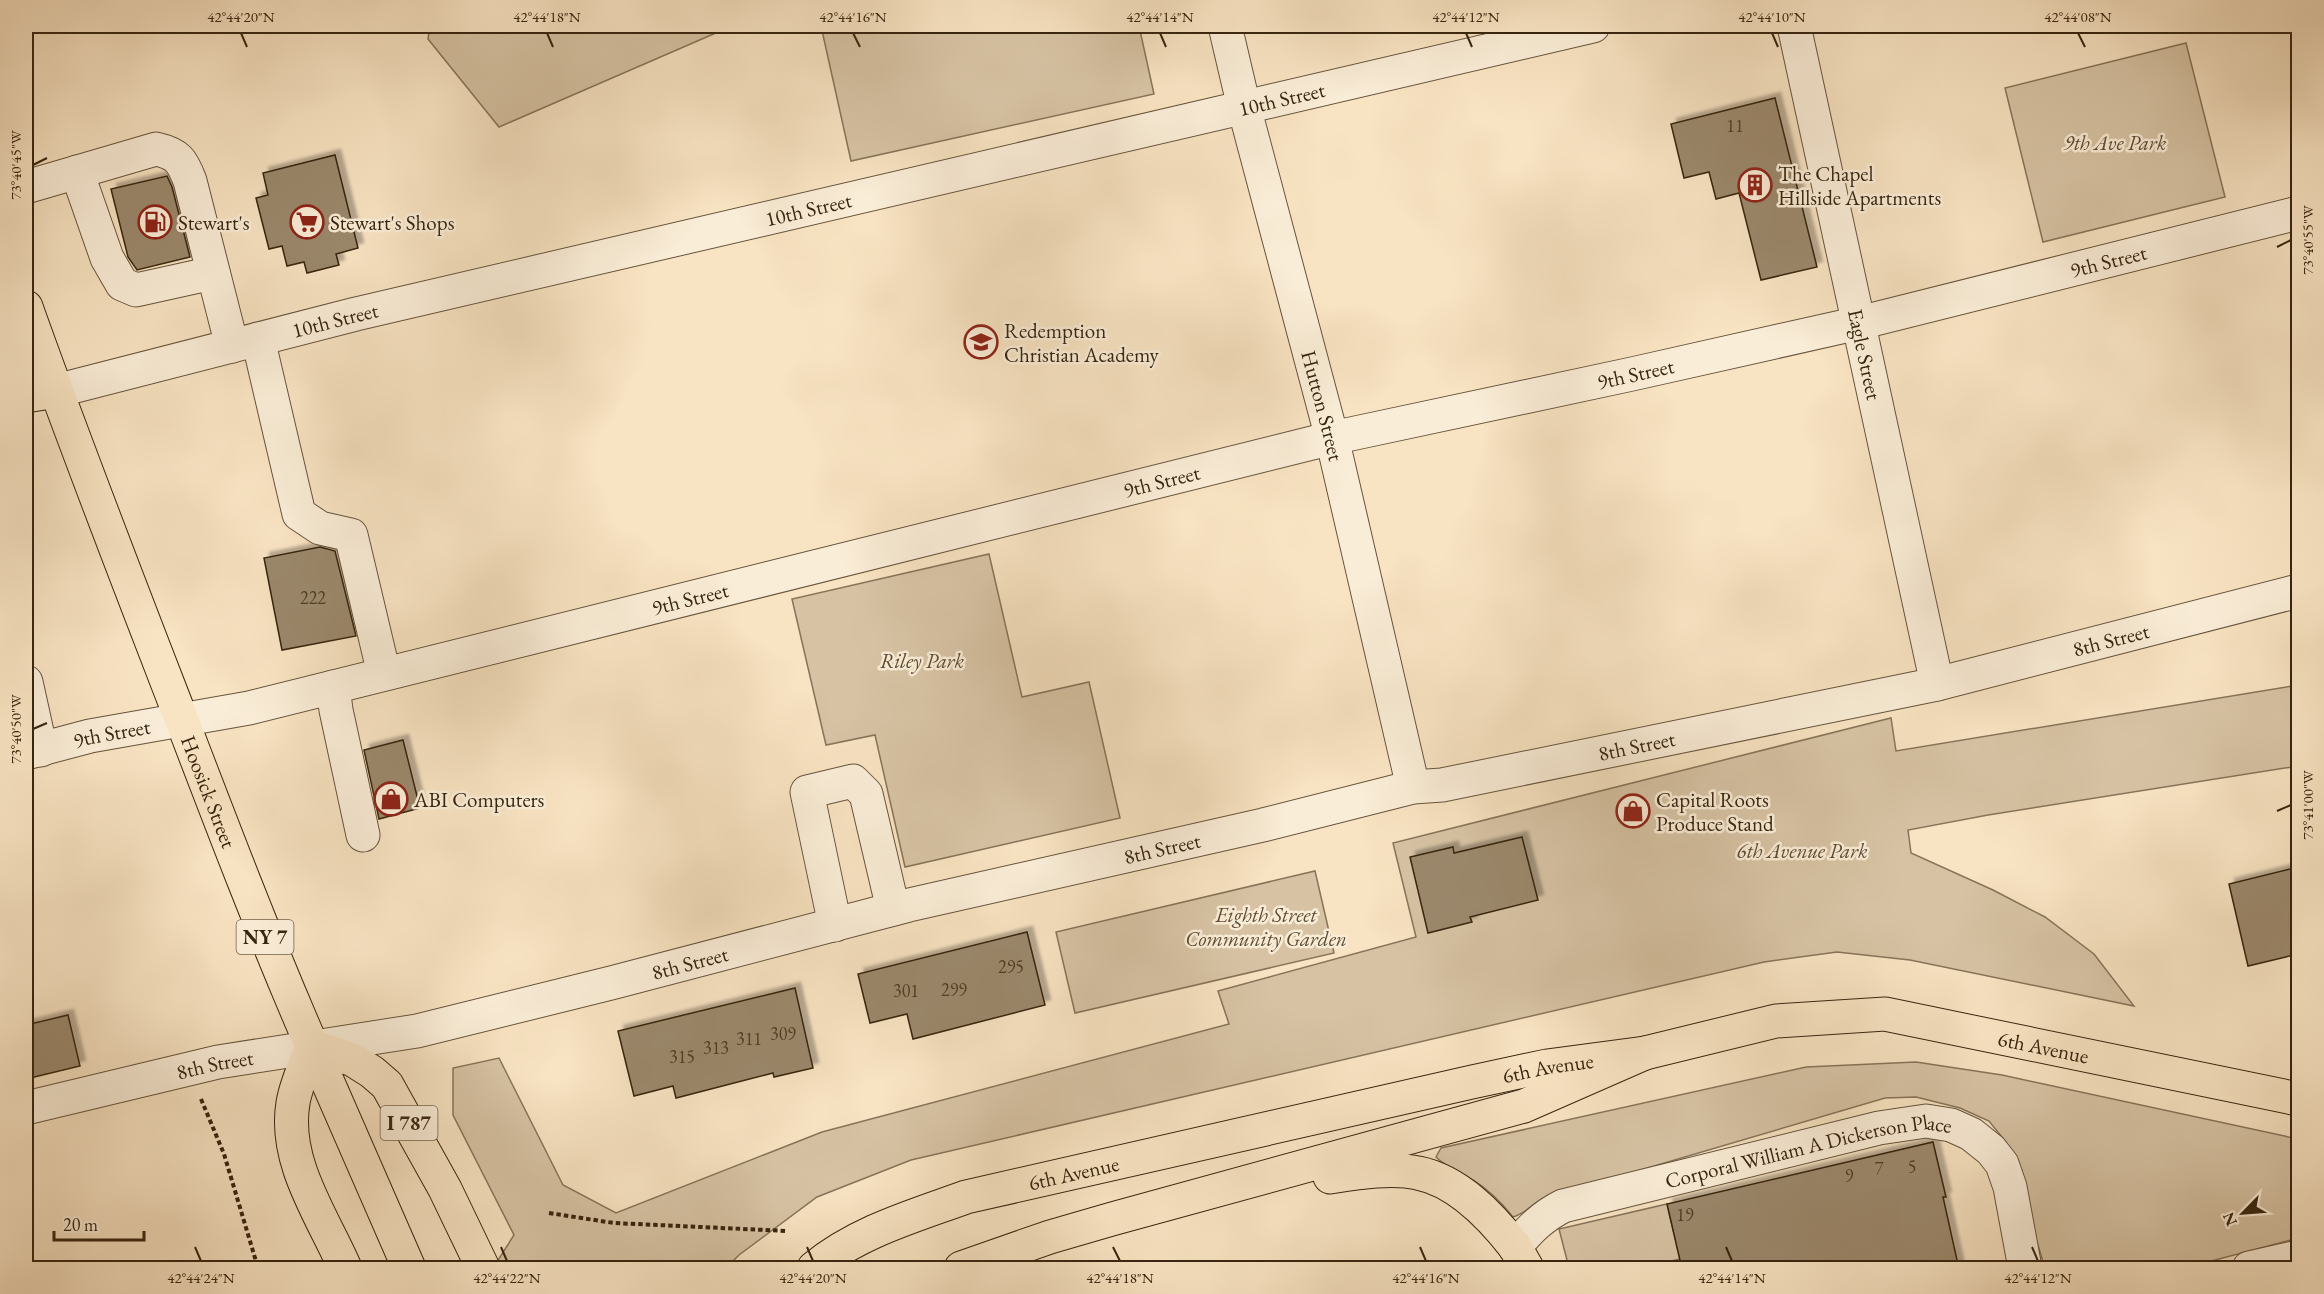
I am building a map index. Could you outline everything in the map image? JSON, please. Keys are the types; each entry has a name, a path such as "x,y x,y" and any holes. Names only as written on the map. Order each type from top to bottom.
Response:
{"main road":[{"name":"Hoosick Street","path":"26,307 40,394 182,720 269,948 409,1269"},
{"name":"6th Avenue","path":"814,1269 829,1256 887,1225 966,1197 1472,1082 1547,1066 1645,1053 1776,1021 1884,1014 2298,1099"},
{"path":"312,1046 293,1102 291,1138 305,1181 345,1269"},
{"name":"I 787","path":"312,1046 353,1060 372,1071 387,1085 445,1189 483,1269"},
{"path":"961,1269 1050,1237 1524,1106 1645,1053"},
{"path":"1183,1201 1365,1171 1418,1173 1452,1187 1485,1212 1521,1258"}],"street":[{"name":"Hutton Street","path":"1225,26 1244,108 1332,438 1413,787"},
{"name":"10th Street","path":"40,394 356,314 1593,26"},
{"name":"Eagle Street","path":"1794,26 1937,684"},
{"path":"26,187 156,149 173,153 183,164 213,273 245,342 299,514 320,528 351,535 384,674"},
{"path":"77,172 107,258 122,284 136,290 213,273"},
{"name":"9th Street","path":"33,752 90,736 249,708 1332,438 1859,323 2298,213"},
{"name":"8th Street","path":"26,1108 218,1062 417,1030 611,984 893,909 1091,862 1263,825 1413,787 1442,785 1937,684 2298,591"},
{"path":"26,682 33,752"},
{"path":"333,687 363,836"},
{"path":"835,925 807,792 853,781 866,794 893,909"},
{"name":"Corporal William A Dickerson Place","path":"1521,1258 1533,1226 1546,1214 1563,1206 1879,1128 1926,1121 1951,1125 1971,1134 1991,1150 2002,1164 2010,1186 2025,1269"},
{"path":"2249,1269 2298,1257"}],"path":[{"path":"200,1096 224,1154 258,1269"},
{"path":"549,1213 614,1223 788,1231"}],"green space":[{"path":"430,26 742,26 725,29 499,127 428,39"},
{"path":"821,26 1139,26 1154,94 851,161"},
{"name":"9th Ave Park","path":"2186,43 2225,197 2043,242 2005,88"},
{"name":"Riley Park","path":"989,554 1022,697 1089,682 1120,818 905,867 875,735 826,745 792,599"},
{"name":"6th Avenue Park","path":"2298,685 2298,766 1988,815 1908,830 1911,853 1993,890 2045,917 2094,954 2134,1006 1910,960 1837,952 1764,962 911,1160 817,1197 739,1255 726,1268 493,1268 514,1235 453,1115 453,1068 499,1058 563,1185 616,1213 822,1132 1229,1024 1218,991 1416,937 1393,843 1891,718 1896,751"},
{"name":"Eighth Street Community Garden","path":"1315,871 1334,953 1075,1013 1056,932"},
{"path":"1916,1062 2002,1075 2298,1139 2298,1238 2185,1268 2154,1268 2151,1262 2122,1268 2045,1268 2006,1142 1989,1121 1960,1108 1916,1097 1885,1098 1542,1199 1513,1217 1484,1188 1436,1157 1441,1148 1806,1067"},
{"path":"1667,1204 1680,1259 1657,1264 1657,1268 1569,1268 1559,1229"}],"building":[{"name":"The Chapel Hillside Apartments","path":"1775,98 1817,267 1761,280 1739,193 1716,199 1709,172 1684,178 1671,124"},
{"name":"Stewart's Shops","path":"335,155 358,248 336,254 339,265 307,273 304,262 287,266 282,246 269,249 256,198 268,195 263,173"},
{"name":"Stewart's","path":"167,176 172,187 190,257 137,270 128,257 111,189"},
{"path":"320,547 335,551 356,636 282,650 264,558"},
{"path":"403,740 420,808 379,819 364,750"},
{"path":"1522,837 1538,900 1470,917 1472,922 1428,933 1410,857 1453,847 1454,853"},
{"path":"2298,867 2298,954 2248,966 2229,884"},
{"path":"1027,932 1045,1005 913,1039 907,1014 870,1023 858,974"},
{"path":"795,988 813,1068 774,1077 773,1073 676,1098 673,1086 634,1096 618,1031"},
{"path":"68,1015 80,1066 26,1079 26,1025"},
{"path":"1933,1142 1959,1269 1682,1269 1667,1204"}],"place":[{"name":"The Chapel Hillside Apartments","path":"1755,185"},
{"name":"Stewart's","path":"155,222"},
{"name":"Stewart's Shops","path":"307,222"},
{"name":"Redemption Christian Academy","path":"981,342"},
{"name":"ABI Computers","path":"391,799"},
{"name":"Capital Roots Produce Stand","path":"1633,811"}]}
